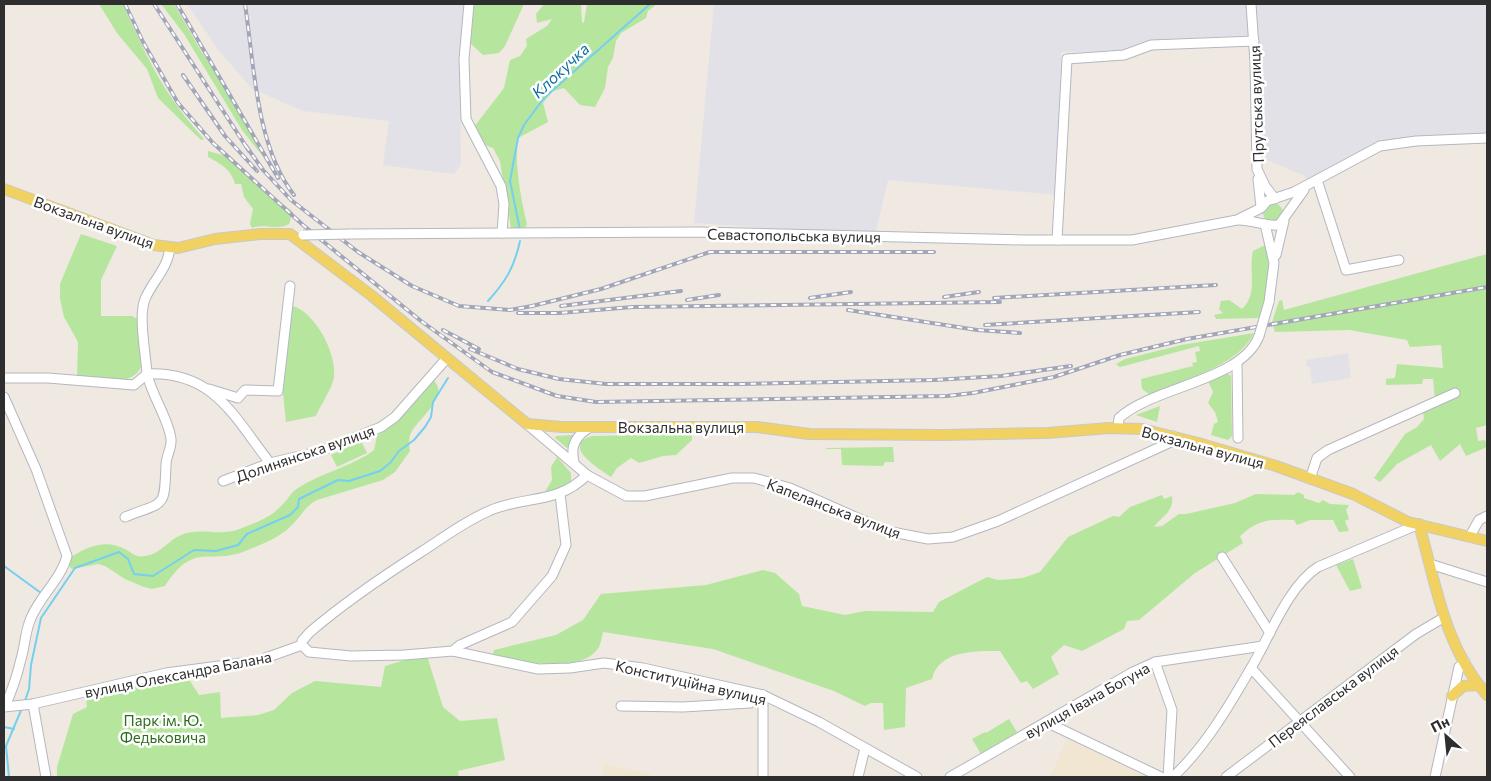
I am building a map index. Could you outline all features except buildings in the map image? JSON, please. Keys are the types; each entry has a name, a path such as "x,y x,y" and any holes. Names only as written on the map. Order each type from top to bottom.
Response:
{"main road":[{"name":"Вокзальна вулиця","path":"4,189 154,245 178,248 215,239 251,235 290,234"},
{"path":"290,234 372,296 527,424"},
{"name":"Вокзальна вулиця","path":"527,424 569,427 757,427 776,429 793,434 943,435 1047,433 1118,428 1142,429 1269,464 1353,494 1408,522 1487,541"},
{"path":"1419,524 1443,618 1465,662 1484,690"},
{"path":"1452,696 1464,686 1484,690"}],"street":[{"path":"469,4 464,59 466,119 501,186 504,204 502,233"},
{"name":"Прутська вулиця","path":"1251,4 1254,41 1257,169 1265,186 1276,199"},
{"path":"1057,240 1066,59 1124,55 1151,45 1254,41"},
{"path":"1237,220 1261,208 1267,201 1276,199 1313,182 1380,146 1416,141 1487,138"},
{"path":"1257,169 1261,208 1260,217 1265,223 1274,263"},
{"path":"1118,428 1119,418 1138,405 1237,363 1252,349 1259,336 1269,302 1274,263 1285,219 1294,202 1313,182"},
{"path":"1313,182 1346,270 1399,260"},
{"path":"1276,199 1285,206 1285,219"},
{"path":"1237,220 1275,226 1285,219"},
{"name":"Севастопольська вулиця","path":"290,234 700,232 1132,240 1237,220"},
{"path":"125,517 157,504 163,500 165,493 166,462 171,449 171,439 150,391 147,374 143,310 145,300 166,265 170,247"},
{"path":"4,378 56,379 134,385 147,374 167,373 238,398 245,390 278,391 290,286"},
{"name":"Долинянська вулиця","path":"223,481 270,463 321,451 381,427 395,417 447,358"},
{"path":"1237,363 1238,438"},
{"path":"200,385 242,423 270,463"},
{"path":"1310,479 1317,458 1328,450 1455,393"},
{"path":"4,397 36,469 68,556 65,566 38,605 27,626 22,658 7,706"},
{"name":"Капеланська вулиця","path":"527,424 588,475 617,492 636,497 732,478 754,478 790,488 887,531 918,538 945,538 998,521 1171,442 1173,436"},
{"path":"569,427 574,430 577,438"},
{"path":"574,462 572,450 577,438 590,427"},
{"path":"302,645 306,636 347,602 467,522 504,506 560,494 576,486 588,475"},
{"path":"453,651 460,645 512,622 552,576 566,545 560,494"},
{"path":"1470,536 1479,520 1487,516"},
{"path":"1173,777 1217,724 1270,633 1308,574 1318,567 1419,524"},
{"path":"1222,557 1270,633"},
{"path":"1430,564 1487,582"},
{"name":"Переяславська вулиця","path":"1226,777 1416,634 1443,618"},
{"name":"вулиця Олександра Балана","path":"7,706 33,704 166,673 256,661 302,645"},
{"name":"Конституційна вулиця","path":"302,645 309,652 351,656 404,656 453,651 531,668 557,669 610,663 763,696 819,722 917,777"},
{"name":"вулиця Івана Богуна","path":"950,777 1133,672 1155,662 1263,646"},
{"path":"1155,662 1172,710 1168,777"},
{"path":"1435,777 1459,667 1465,662"},
{"path":"1251,668 1350,777"},
{"path":"621,706 682,707 750,703 763,696 763,777"},
{"path":"33,704 46,777"},
{"path":"1046,722 1161,777"},
{"path":"858,777 865,748"}],"shaded area":[{"path":"187,4 463,4 460,89 461,164 454,174 383,165 389,121 303,111 252,89 217,48"},
{"path":"714,4 1249,4 1251,35 1146,40 1120,51 1061,52 1058,195 888,180 875,235 694,223"},
{"path":"1253,4 1487,4 1487,137 1380,145 1308,184 1305,176 1260,157"},
{"path":"1348,353 1351,378 1312,384 1310,367 1307,367 1306,360"},
{"path":"1067,739 1148,777 1050,777"},
{"path":"604,764 651,774 650,777 602,777"}],"green space":[{"path":"99,4 124,4 160,79 184,116 204,139 201,140 158,98 147,69 117,33"},
{"path":"161,4 174,4 201,51 229,93 264,158 242,130 184,34"},
{"path":"472,4 524,4 505,46 499,53 483,55 470,43"},
{"path":"544,4 581,4 582,23 584,22 587,4 657,4 648,11 646,18 621,33 616,41 613,58 608,67 605,88 595,107 580,105 564,88 553,91 543,103 548,122 518,138 520,193 527,224 525,228 511,228 500,161 493,148 479,143 474,127 504,88 510,60 520,56 527,46 526,39 547,26 552,19 537,23 536,14"},
{"path":"208,151 226,156 234,161 246,176 293,212 289,224 280,227 261,226 252,228 250,224 253,209 244,197 241,184 235,184 228,171 208,157"},
{"path":"1273,203 1280,206 1283,213 1280,220 1273,223 1266,220 1263,213 1266,206"},
{"path":"81,234 117,246 101,280 101,316 132,316 139,320 142,364 138,372 124,380 105,381 77,378 78,342 64,317 60,299 60,284"},
{"path":"1265,245 1268,272 1260,318 1216,319 1214,315 1223,313 1219,309 1221,301 1229,300 1242,309 1247,303 1252,289 1253,251"},
{"path":"1487,254 1487,425 1476,428 1478,441 1485,440 1487,447 1466,456 1460,444 1440,461 1431,445 1397,464 1380,482 1374,478 1405,434 1417,427 1424,419 1423,411 1435,400 1433,379 1423,379 1422,384 1386,385 1386,379 1395,378 1397,364 1443,368 1441,345 1410,347 1407,340 1349,330 1275,332 1272,322 1279,301 1282,300 1284,310"},
{"path":"289,305 298,308 307,315 322,333 332,356 334,377 316,416 286,422 283,393"},
{"path":"1254,333 1236,355 1208,371 1149,394 1142,389 1141,379 1193,366 1192,363 1197,362 1195,352 1200,351 1199,346 1120,367 1116,364 1125,359 1181,345"},
{"path":"1227,373 1231,376 1232,436 1228,440 1211,435 1214,424 1218,422 1215,412 1208,403 1213,392 1208,381"},
{"path":"434,381 438,387 435,400 412,431 409,439 410,451 395,472 383,480 313,502 289,528 273,539 236,554 195,558 176,571 165,586 152,589 125,579 105,566 98,564 72,569 69,566 71,557 97,545 111,544 137,556 145,556 155,553 181,535 202,531 230,532 266,518 276,511 298,488 359,460 374,450 377,436 397,419 430,382"},
{"path":"1160,406 1157,422 1136,415"},
{"path":"692,434 692,440 676,455 663,456 639,463 631,458 617,468 611,477 585,457 580,446 583,440 592,436"},
{"path":"572,435 574,437 570,448 567,448 555,438 556,436"},
{"path":"361,441 367,453 337,467 331,455"},
{"path":"893,447 894,462 885,462 883,466 842,465 841,449 826,449 826,448"},
{"path":"557,457 571,473 571,484 543,495 552,480 551,467"},
{"path":"1298,492 1304,495 1304,498 1319,503 1323,500 1330,504 1349,505 1346,510 1349,519 1345,521 1349,531 1339,532 1333,520 1310,520 1297,525 1294,520 1271,520 1253,526 1240,536 1243,543 1195,573 1139,620 1127,621 1124,629 1082,651 1064,645 1051,657 1059,674 1033,689 1027,681 1021,683 1000,651 969,652 950,657 936,669 932,679 906,688 905,727 884,730 883,703 871,703 865,706 834,691 713,649 603,632 599,647 590,656 578,661 564,664 549,664 492,656 494,650 556,635 583,620 601,594 706,585 763,570 775,573 799,594 802,606 845,615 865,611 933,612 939,602 987,577 998,580 1023,578 1040,572 1068,537 1113,516 1119,517 1130,507 1162,495 1164,499 1172,496 1171,506 1154,527 1162,526 1179,514 1235,503 1256,494 1294,495"},
{"path":"1353,559 1362,588 1350,591 1336,565"},
{"name":"Парк ім. Ю. Федьковича","path":"427,656 443,707 460,721 497,718 505,760 458,771 459,777 57,777 57,767 73,714 87,707 86,697 185,673 199,695 220,692 221,718 258,715 274,710 292,693 315,681 381,687 385,666 415,657"},
{"path":"1009,719 1018,734 981,754 972,739"}],"waterway":[{"name":"Клокучка","path":"520,230 510,181 518,138 524,125 544,98 650,4"},
{"path":"488,301 508,274 520,241"},
{"name":"Клокучка","path":"25,701 29,689 31,665 41,618 75,568 119,552 128,559 134,574 153,576 194,550 216,551 238,545 247,534 290,515 298,507 299,499 338,480 349,481 380,471 390,463 399,451 414,440 425,427 431,417 433,402 448,378"},
{"path":"4,566 41,593"},
{"name":"Клокучка","path":"9,777 6,746 22,708"},
{"name":"Клокучка","path":"4,727 14,729"}],"railway":[{"path":"125,4 143,42 178,103 213,143 303,225 421,321 492,372 557,396 596,402 947,396 973,393 1054,377 1120,355 1187,339 1487,287"},
{"path":"154,4 249,151"},
{"path":"177,4 278,178"},
{"path":"245,4 254,78 264,129 281,175 294,195"},
{"path":"183,75 225,136 257,171"},
{"path":"246,146 263,170 291,200 358,252 412,286 459,306 510,310 532,306 601,289 710,252 934,252"},
{"path":"994,298 1216,285"},
{"path":"561,306 681,291"},
{"path":"810,298 851,292"},
{"path":"944,297 979,292"},
{"path":"687,300 719,295"},
{"path":"518,313 559,313 633,307 1000,302"},
{"path":"848,310 977,330 1020,333"},
{"path":"985,325 1199,312"},
{"path":"443,330 479,349"},
{"path":"470,349 518,369 559,379 606,384 740,384 934,380 1001,376 1071,366"}]}
